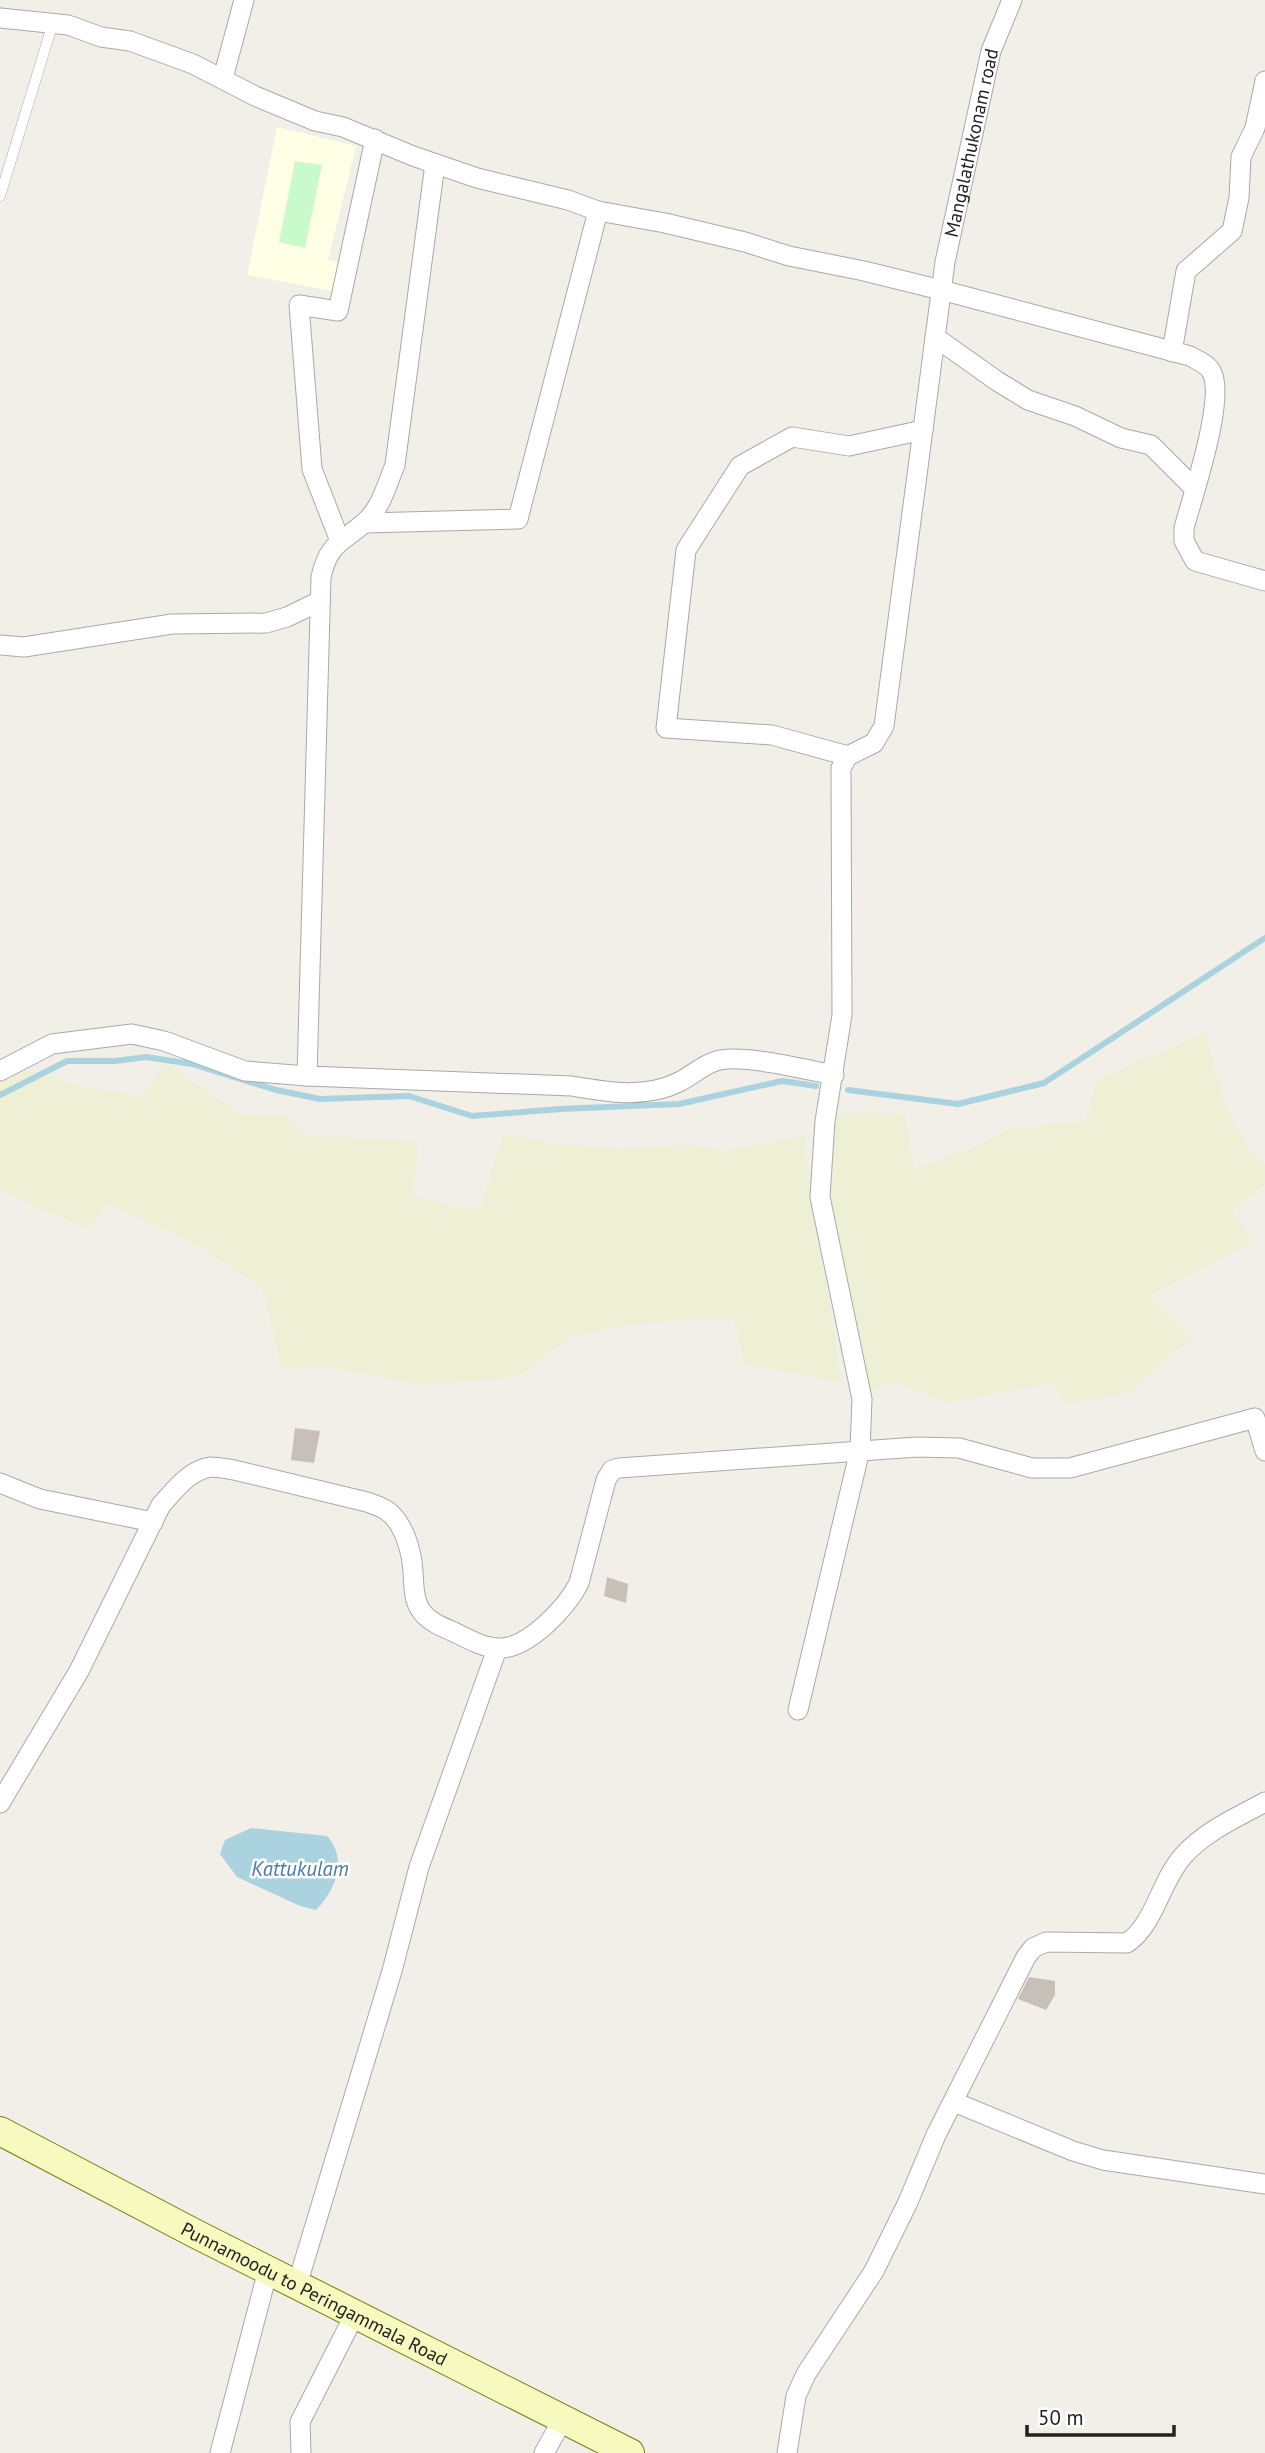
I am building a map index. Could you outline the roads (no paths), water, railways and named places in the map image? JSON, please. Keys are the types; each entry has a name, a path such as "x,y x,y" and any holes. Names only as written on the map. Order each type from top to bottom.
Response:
{"main road":[{"name":"Punnamoodu to Peringammala Road","path":"0,2131 631,2453"}],"street":[{"path":"223,78 244,0"},
{"name":"Mangalathukonam road","path":"848,756 874,743 884,726 951,230 988,60 1011,0"},
{"path":"0,18 53,23 101,37 130,41 193,64 297,114 343,127 477,178 568,200 598,211 711,234 789,256 942,290 1200,361 1211,369 1215,380 1212,433 1190,484 1184,541 1195,561 1265,581"},
{"path":"1172,352 1186,271 1232,231 1239,198 1241,157 1255,128 1265,81"},
{"path":"340,541 312,469 299,305 338,311 375,139"},
{"path":"307,1076 321,577 326,557 340,541 365,523 379,505 395,464 435,164"},
{"path":"365,523 518,519 598,211"},
{"path":"935,337 1028,400 1075,416 1121,438 1151,446 1190,484"},
{"path":"798,1710 860,1450 862,1399 820,1197 825,1121 842,1016 839,791 841,768 848,756 772,735 666,728 685,550 740,466 792,437 849,446 923,430"},
{"path":"0,645 24,647 172,624 266,623 287,617 320,601"},
{"path":"0,1071 52,1044 132,1034 164,1041 246,1071 307,1076 572,1086 608,1092 649,1092 676,1083 717,1060 744,1059 834,1075"},
{"path":"0,1803 79,1671 161,1505 181,1483 195,1473 211,1467 234,1470 367,1502 387,1511 406,1539 413,1564 414,1595 420,1609 435,1623 497,1649 518,1644 562,1610 572,1597 579,1583 606,1480 612,1471 917,1447 959,1448 1032,1468 1070,1468 1255,1418 1265,1451"},
{"path":"0,1483 40,1499 153,1522"},
{"path":"298,2285 392,1971 419,1867 497,1649"},
{"path":"787,2453 796,2396 806,2374 874,2271 1026,1957 1033,1948 1046,1942 1127,1943 1138,1936 1182,1857 1206,1834 1265,1802"},
{"path":"954,2102 1073,2151 1103,2160 1265,2184"},
{"path":"220,2453 268,2270"},
{"path":"301,2453 300,2422 355,2314"},
{"path":"544,2453 563,2419"}],"lane":[{"path":"0,196 53,23"}],"water":[{"name":"Kattukulam","path":"251,1828 327,1836 337,1854 337,1874 329,1893 316,1910 300,1906 237,1877 220,1854 225,1840"}],"waterway":[{"path":"848,1090 958,1104 1044,1083 1265,938"},
{"path":"0,1095 67,1061 115,1061 146,1057 192,1064 276,1090 320,1099 409,1096 472,1116 679,1104 782,1081 816,1086"}]}
